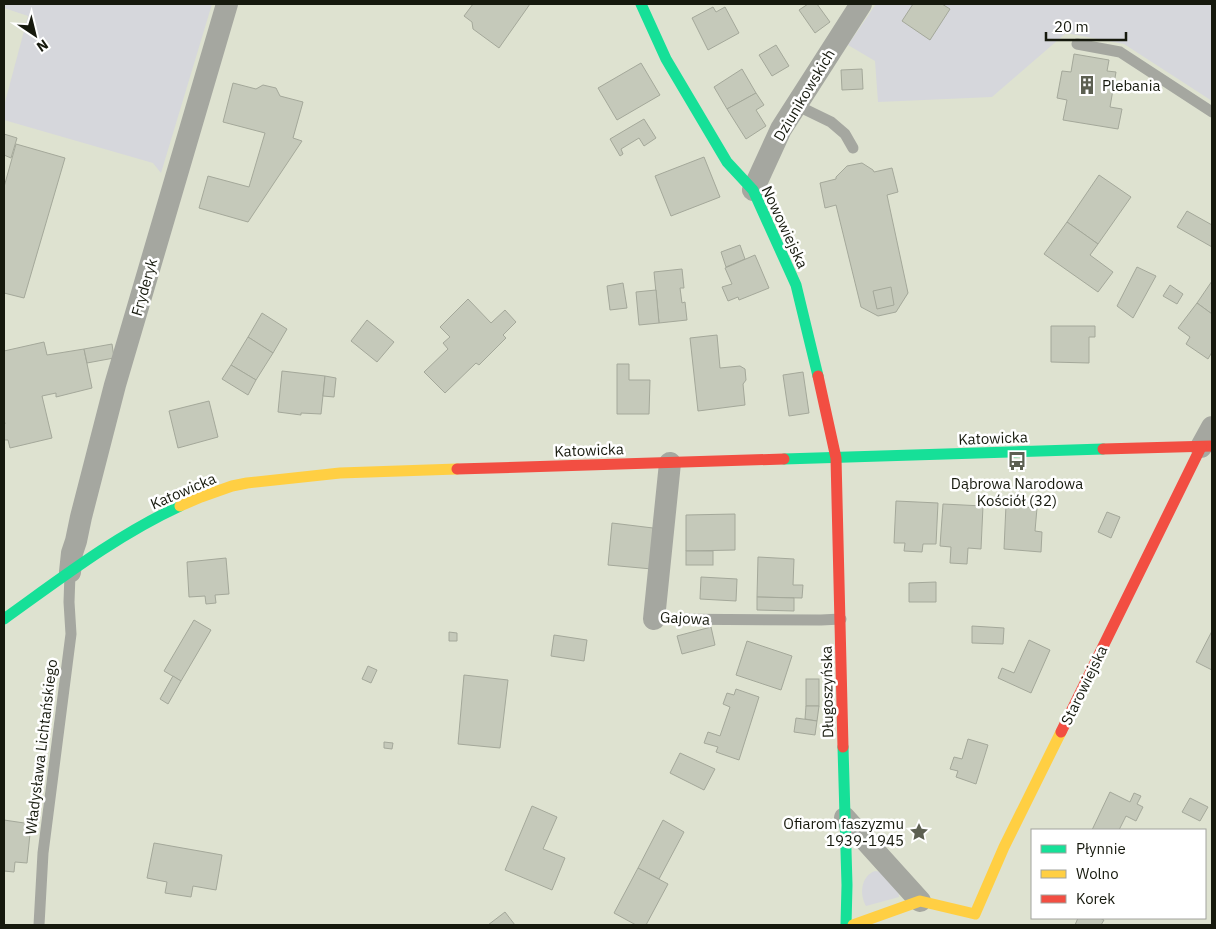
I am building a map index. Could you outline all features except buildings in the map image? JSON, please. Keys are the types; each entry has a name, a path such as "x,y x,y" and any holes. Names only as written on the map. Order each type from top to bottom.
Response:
{"street":[{"name":"Fryderyk","path":"70,572 72,553 114,385 228,4"},
{"name":"Nowowiejska","path":"641,4 666,59 722,154 753,190 796,285 812,346 836,458"},
{"name":"Dziunikowskich","path":"753,190 781,129 861,4"},
{"path":"1207,447 1212,427"},
{"name":"Katowicka","path":"4,619 120,538 174,509 234,486 303,475 375,470 1207,447"},
{"name":"Starowiejska","path":"973,920 1004,847 1207,447"},
{"name":"Długoszyńska","path":"836,458 847,884 846,925"},
{"name":"Gajowa","path":"654,619 670,462"},
{"path":"845,818 920,901 973,920"},
{"path":"853,925 920,901"}],"lane":[{"path":"1077,44 1120,52 1212,112"},
{"path":"796,105 831,122 845,134 853,148"},
{"name":"Władysława Lichtańskiego","path":"39,925 43,853 71,634 68,602 70,572"},
{"name":"Gajowa","path":"654,619 841,619"}],"shaded area":[{"path":"4,4 212,4 161,173 153,163 4,120 4,106 28,16 4,8"},
{"path":"876,4 1212,4 1212,101 1124,44 1066,33 992,97 878,102 875,61 848,45"},
{"path":"875,871 883,872 898,885 899,897 866,906 862,896 864,881 870,873"}],"traffic: fast":[{"path":"641,4 666,59 727,162 753,190 796,285 818,376"},
{"path":"784,459 1103,449"},
{"path":"4,619 111,544 180,506"},
{"path":"843,747 847,885 846,925"}],"traffic: slow":[{"path":"180,506 232,486 247,483 340,473 457,469"},
{"path":"853,925 920,901 975,914 1004,847 1061,732"}],"traffic: jam":[{"path":"818,376 836,458 843,747"},
{"path":"1103,449 1212,446"},
{"path":"1061,732 1201,447"},
{"path":"457,469 784,459"}],"place":[{"name":"Plebania","path":"1087,85"},
{"name":"Dąbrowa Narodowa Kościół (32)","path":"1017,461"},
{"name":"Ofiarom faszyzmu 1939-1945","path":"919,832"}]}
